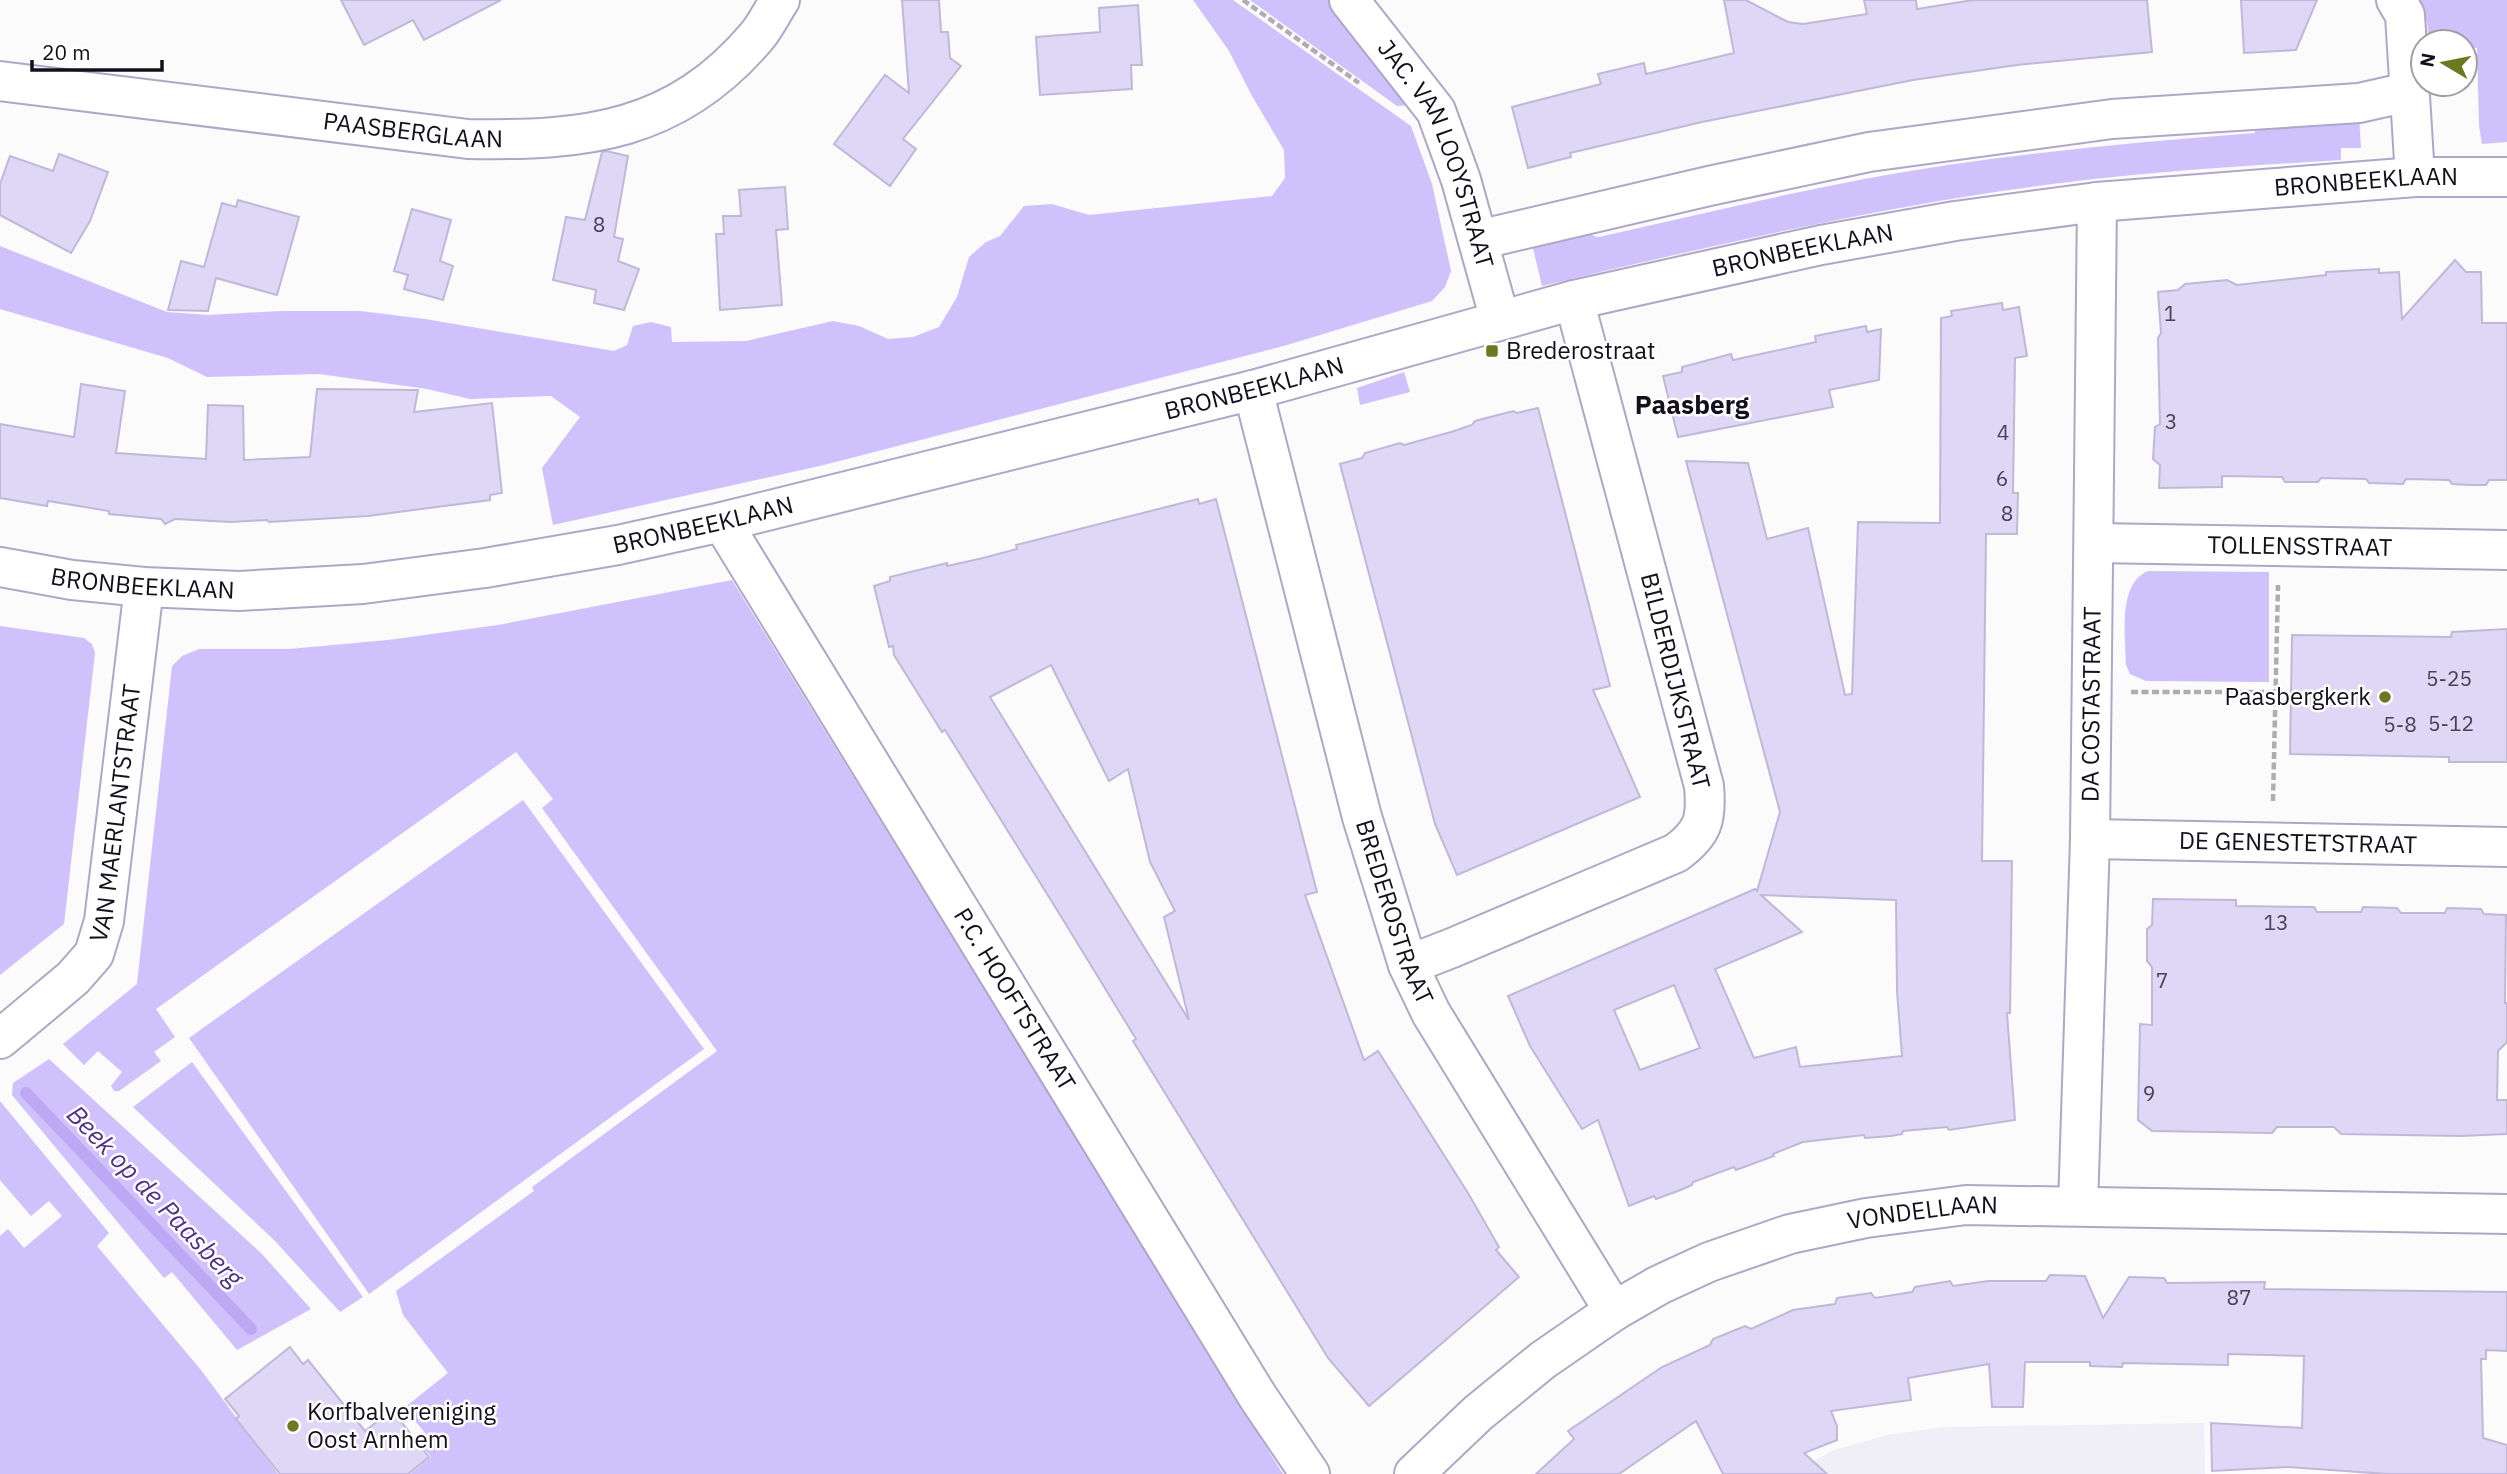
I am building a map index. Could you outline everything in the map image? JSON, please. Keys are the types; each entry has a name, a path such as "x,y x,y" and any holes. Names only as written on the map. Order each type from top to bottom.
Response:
{"street":[{"name":"PAASBERGLAAN","path":"0,81 468,139 514,140 562,136 607,129 650,118 688,98 722,72 758,35 780,0"},
{"name":"JAC. VAN LOOYSTRAAT","path":"1349,0 1436,111 1461,180 1500,320"},
{"path":"2396,0 2404,15 2414,177"},
{"path":"1478,240 1869,152 2112,119 2359,103 2408,92"},
{"name":"BRONBEEKLAAN","path":"0,567 72,580 144,587 239,591 363,584 485,568 618,545 722,522 1252,390 1574,300 1821,246 1955,221 2097,202 2414,177 2507,177"},
{"name":"DA COSTASTRAAT","path":"2078,1206 2090,839 2097,202"},
{"name":"BILDERDIJKSTRAAT","path":"1408,965 1676,853 1691,842 1701,828 1706,809 1700,773 1574,300"},
{"name":"BREDEROSTRAAT","path":"1252,390 1362,817 1408,965 1431,1013 1614,1311"},
{"name":"P.C. HOOFTSTRAAT","path":"722,522 1258,1397 1310,1474"},
{"name":"TOLLENSSTRAAT","path":"2094,543 2507,550"},
{"name":"VAN MAERLANTSTRAAT","path":"0,1039 73,978 94,954 104,922 144,587"},
{"name":"DE GENESTETSTRAAT","path":"2090,839 2507,847"},
{"name":"VONDELLAAN","path":"1414,1474 1478,1413 1543,1360 1614,1311 1659,1285 1709,1262 1790,1234 1866,1218 1966,1205 2507,1214"}],"path":[{"path":"1242,0 1366,89"},
{"path":"2272,843 2279,546"},
{"path":"2092,692 2276,692"}],"shaded area":[{"path":"1193,0 1233,0 1411,126 1432,184 1451,271 1445,287 1432,301 1287,345 824,465 553,525 542,468 580,417 551,396 470,399 427,389 319,374 207,377 168,358 0,309 0,246 167,312 208,315 360,311 425,319 614,351 627,345 633,326 651,322 671,327 672,342 746,341 833,321 859,326 888,339 913,337 939,327 957,297 969,257 986,242 1000,236 1024,206 1052,204 1089,215 1272,196 1285,178 1284,150 1229,51"},
{"path":"1250,0 1328,0 1411,105 1397,106"},
{"path":"2416,0 2507,0 2507,142 2482,144 2479,126 2479,28 2428,28"},
{"path":"2359,115 2361,148 2341,148 2341,160 2131,175 1996,192 1800,227 1542,286 1531,240 1591,226 1593,236 1599,237 1817,188 1948,165 2101,146 2255,133 2254,119"},
{"path":"1404,372 1410,392 1360,405 1357,388"},
{"path":"2148,571 2269,572 2269,682 2146,681 2130,674 2126,665 2125,640 2127,599 2131,587"},
{"path":"732,580 1283,1474 410,1474 431,1457 424,1448 432,1441 404,1408 448,1373 403,1315 396,1291 534,1191 532,1187 717,1051 542,808 553,799 516,752 156,1009 175,1037 154,1052 161,1061 119,1091 114,1091 111,1086 122,1072 98,1051 84,1065 63,1044 137,984 172,666 182,656 199,649 289,649 388,640 498,625"},
{"path":"0,626 84,638 92,644 95,653 64,924 0,975"},
{"path":"523,800 704,1049 369,1294 189,1038"},
{"path":"49,1059 262,1254 311,1309 237,1350 172,1272 164,1278 12,1095 13,1083"},
{"path":"192,1062 363,1297 340,1312 274,1240 133,1107"},
{"path":"0,1101 109,1233 97,1246 201,1370 278,1474 0,1474 0,1236 8,1229 24,1248 62,1216 49,1201 31,1216 0,1180"},
{"path":"2204,1423 2205,1474 1791,1474 1834,1450 1887,1435 1944,1427"}],"building":[{"path":"341,0 501,0 424,40 413,20 364,45"},
{"path":"902,0 939,0 941,32 948,32 950,58 961,66 903,139 916,149 890,186 834,144 885,75 909,93"},
{"path":"1724,0 1746,0 1788,22 1803,24 1867,14 1864,0 1916,0 1917,9 1973,0 2147,0 2152,52 2017,65 1913,80 1702,122 1570,153 1571,157 1528,168 1512,107 1601,84 1598,74 1644,63 1646,74 1734,53"},
{"path":"2241,0 2317,0 2296,50 2244,53"},
{"path":"1138,5 1142,65 1131,65 1132,89 1040,95 1036,37 1100,32 1099,8"},
{"path":"602,152 628,156 614,237 623,239 618,261 639,269 624,310 594,303 596,290 553,280 566,217 585,220"},
{"path":"59,154 108,172 90,221 71,253 0,215 0,184 10,156 53,171"},
{"path":"785,187 788,229 776,230 782,305 720,310 716,234 724,234 723,216 741,216 739,190"},
{"path":"238,200 299,217 277,295 216,278 208,311 168,310 181,261 204,267 222,203 236,207"},
{"path":"412,209 451,220 440,261 453,266 443,300 404,289 408,275 394,271"},
{"path":"2455,260 2466,272 2481,272 2482,323 2507,323 2507,480 2489,480 2486,485 2470,485 2452,484 2449,480 2406,479 2403,484 2369,483 2366,479 2321,478 2318,482 2285,482 2282,477 2222,476 2222,487 2159,488 2160,465 2153,459 2155,427 2160,424 2158,338 2161,333 2158,292 2178,290 2185,284 2227,280 2237,285 2326,275 2326,272 2379,269 2379,273 2399,272 2402,319"},
{"path":"2002,303 2003,310 2019,307 2027,356 2015,358 2013,493 2018,493 2017,534 1986,534 1982,861 2012,861 2010,1013 2007,1013 2015,1120 1949,1130 1947,1127 1903,1131 1902,1134 1891,1136 1865,1138 1864,1135 1803,1142 1736,1170 1734,1167 1693,1182 1678,1191 1656,1199 1654,1196 1629,1206 1598,1120 1582,1129 1530,1046 1508,996 1755,889 1757,891 1780,812 1686,461 1748,463 1767,539 1808,528 1845,695 1852,694 1858,522 1940,523 1941,318 1952,316 1951,311","holes":["1761,895 1896,900 1897,991 1902,1056 1800,1067 1796,1047 1754,1058 1715,969 1802,932","1674,985 1700,1048 1640,1070 1614,1010"]},
{"path":"1866,326 1867,332 1881,329 1879,380 1829,390 1833,407 1678,437 1663,376 1682,372 1682,367 1731,354 1733,360 1816,342 1815,336"},
{"path":"81,384 125,391 116,453 206,459 208,405 243,406 244,460 310,457 317,389 418,390 414,412 492,403 502,493 490,495 490,500 368,516 269,522 175,519 165,524 161,519 109,514 109,511 48,501 47,506 0,498 0,424 74,437"},
{"path":"1538,408 1610,686 1593,690 1640,797 1457,875 1435,824 1340,464 1362,458 1365,453 1451,432 1472,425 1475,421 1513,411 1517,413"},
{"path":"1198,499 1199,504 1216,499 1317,892 1305,895 1364,1060 1378,1051 1468,1193 1499,1247 1496,1250 1519,1277 1369,1406 1328,1358 1133,1041 1136,1039 1062,918 945,730 942,732 894,655 893,646 889,647 874,586 890,581 890,577 947,563 947,566 983,558 1017,549 1016,545","holes":["1051,665 1109,781 1128,769 1150,862 1175,911 1164,917 1189,1020 990,697"]},
{"name":"Paasbergkerk","path":"2507,629 2507,762 2449,762 2449,757 2290,754 2292,635 2451,637 2452,632"},
{"path":"2153,899 2236,900 2236,906 2314,907 2317,912 2361,912 2363,907 2397,908 2401,913 2445,913 2447,908 2481,909 2484,914 2506,915 2507,1042 2498,1051 2497,1100 2507,1100 2507,1134 2341,1134 2334,1127 2277,1127 2272,1133 2152,1131 2138,1120 2140,1024 2152,1025 2152,967 2147,961 2147,929 2152,925"},
{"path":"2050,1275 2085,1276 2103,1318 2129,1277 2164,1278 2167,1283 2265,1282 2264,1289 2507,1292 2507,1351 2486,1350 2486,1359 2481,1359 2483,1438 2507,1445 2507,1474 2387,1474 2288,1467 2212,1471 2211,1423 2302,1428 2304,1356 2228,1354 2228,1365 2123,1363 2122,1367 2090,1366 2090,1362 2025,1362 2023,1407 1992,1407 1989,1364 1908,1378 1911,1400 1831,1411 1837,1426 1837,1440 1804,1453 1827,1474 1723,1474 1696,1421 1619,1474 1536,1474 1574,1439 1568,1431 1662,1367 1710,1345 1713,1339 1745,1326 1751,1329 1793,1310 1835,1304 1837,1298 1871,1293 1875,1298 1912,1292 1915,1287 1950,1281 1953,1286 1988,1281 2046,1281"},
{"path":"290,1347 303,1364 308,1360 365,1431 392,1410 429,1457 408,1474 280,1474 236,1419 239,1416 225,1399"}],"waterway":[{"name":"Beek op de Paasberg","path":"26,1093 251,1329"}],"place":[{"name":"Brederostraat","path":"1492,351"},
{"name":"Paasbergkerk","path":"2385,697"},
{"name":"Korfbalvereniging Oost Arnhem","path":"293,1426"}],"district":[{"name":"Paasberg","path":"1692,405"}]}
